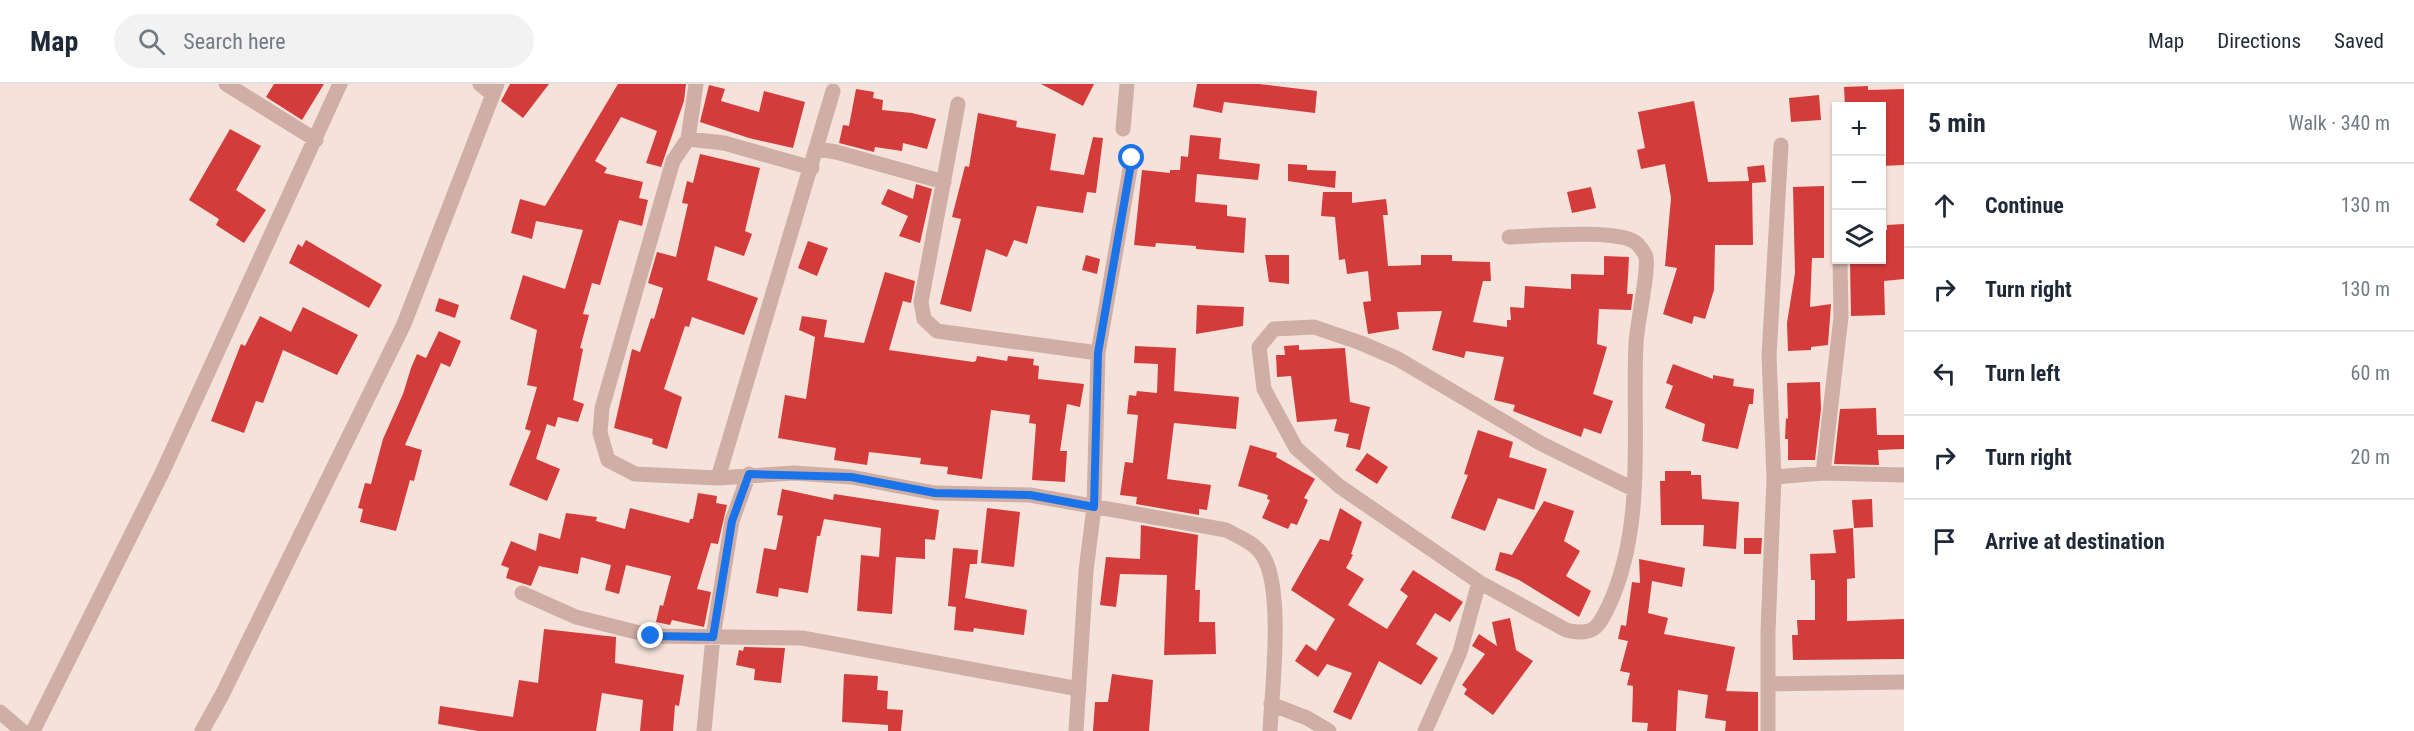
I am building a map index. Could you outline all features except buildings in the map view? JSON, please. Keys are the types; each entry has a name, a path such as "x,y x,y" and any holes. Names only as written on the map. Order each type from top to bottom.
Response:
{"street":[{"path":"226,84 316,140"},
{"path":"33,731 167,462 340,84"},
{"path":"696,84 688,139 673,161 602,408 600,433 608,460 635,474 718,478 749,474 851,477 935,493 1030,495 1226,530 1247,540 1263,556 1272,582 1270,731"},
{"path":"1124,129 1127,84"},
{"path":"202,731 222,695 405,324 490,87"},
{"path":"718,478 818,150 833,91"},
{"path":"958,104 921,302 924,319 937,332 1098,353"},
{"path":"688,139 724,143 812,168"},
{"path":"1768,731 1774,477 1769,356 1781,145"},
{"path":"818,150 836,152 944,182"},
{"path":"1076,731 1086,571 1094,507 1098,353 1132,158"},
{"path":"1509,237 1618,235 1637,243 1646,257 1636,340 1633,489 1628,542 1616,590 1604,616 1593,630 1580,633 1566,630 1479,582 1339,486 1296,448 1264,389 1259,347 1275,329 1314,327 1361,342 1398,359 1540,443 1633,489"},
{"path":"1823,473 1840,317 1840,264"},
{"path":"1774,477 1823,473 1904,475"},
{"path":"704,731 713,637 732,521 749,474"},
{"path":"1425,731 1460,652 1479,582"},
{"path":"522,593 576,617 651,636 802,638 1079,689"},
{"path":"1768,684 1904,682"},
{"path":"1271,704 1307,718 1329,731"},
{"path":"0,712 22,731"}],"route":[{"path":"651,636 713,637 732,521 749,474 794,473 851,477 935,493 1030,495 1094,507 1098,353 1132,158"}]}
